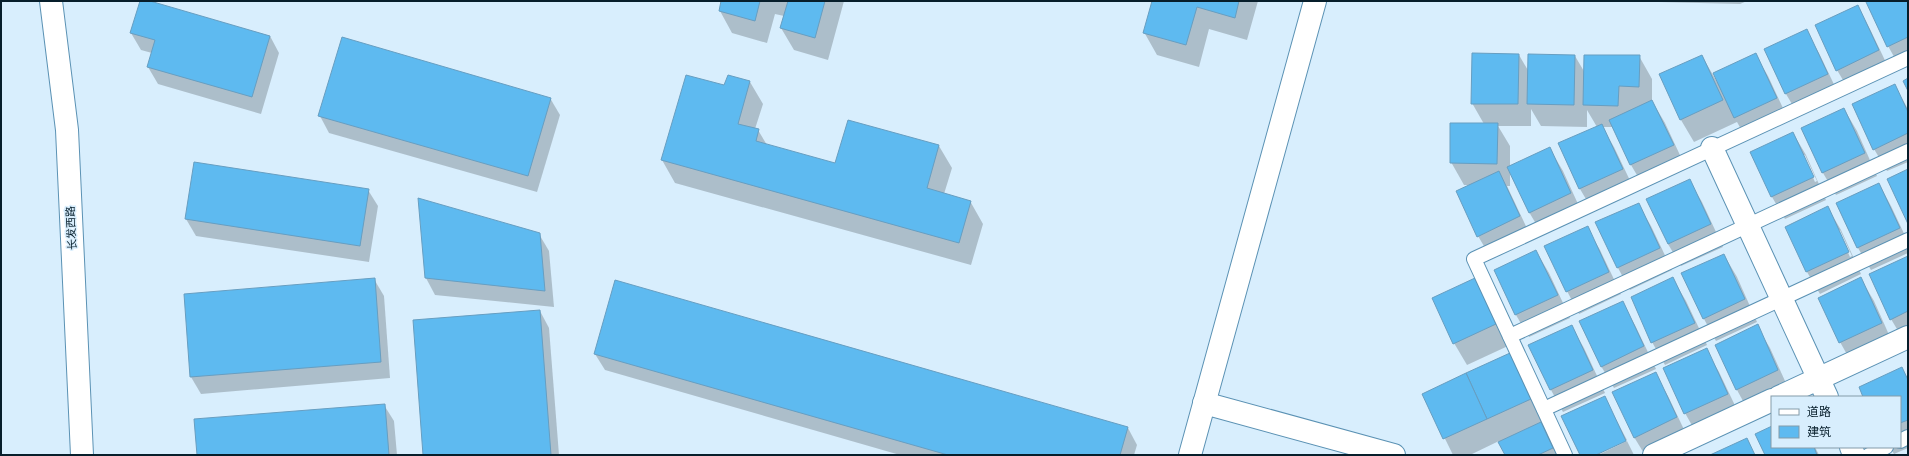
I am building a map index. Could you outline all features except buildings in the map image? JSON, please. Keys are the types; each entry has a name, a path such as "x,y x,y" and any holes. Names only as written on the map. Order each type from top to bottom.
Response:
{"street":[{"name":"长发西路","path":"51,1 67,130 82,455"},
{"path":"1190,455 1315,1"},
{"path":"1712,148 1823,388"},
{"path":"1784,396 1823,388 1908,337"},
{"path":"1654,455 1771,400"},
{"path":"1204,404 1394,455"}],"lane":[{"path":"1565,455 1474,259 1908,58"},
{"path":"1510,336 1908,151"},
{"path":"1544,409 1908,240"},
{"path":"1869,455 1884,448"}]}
